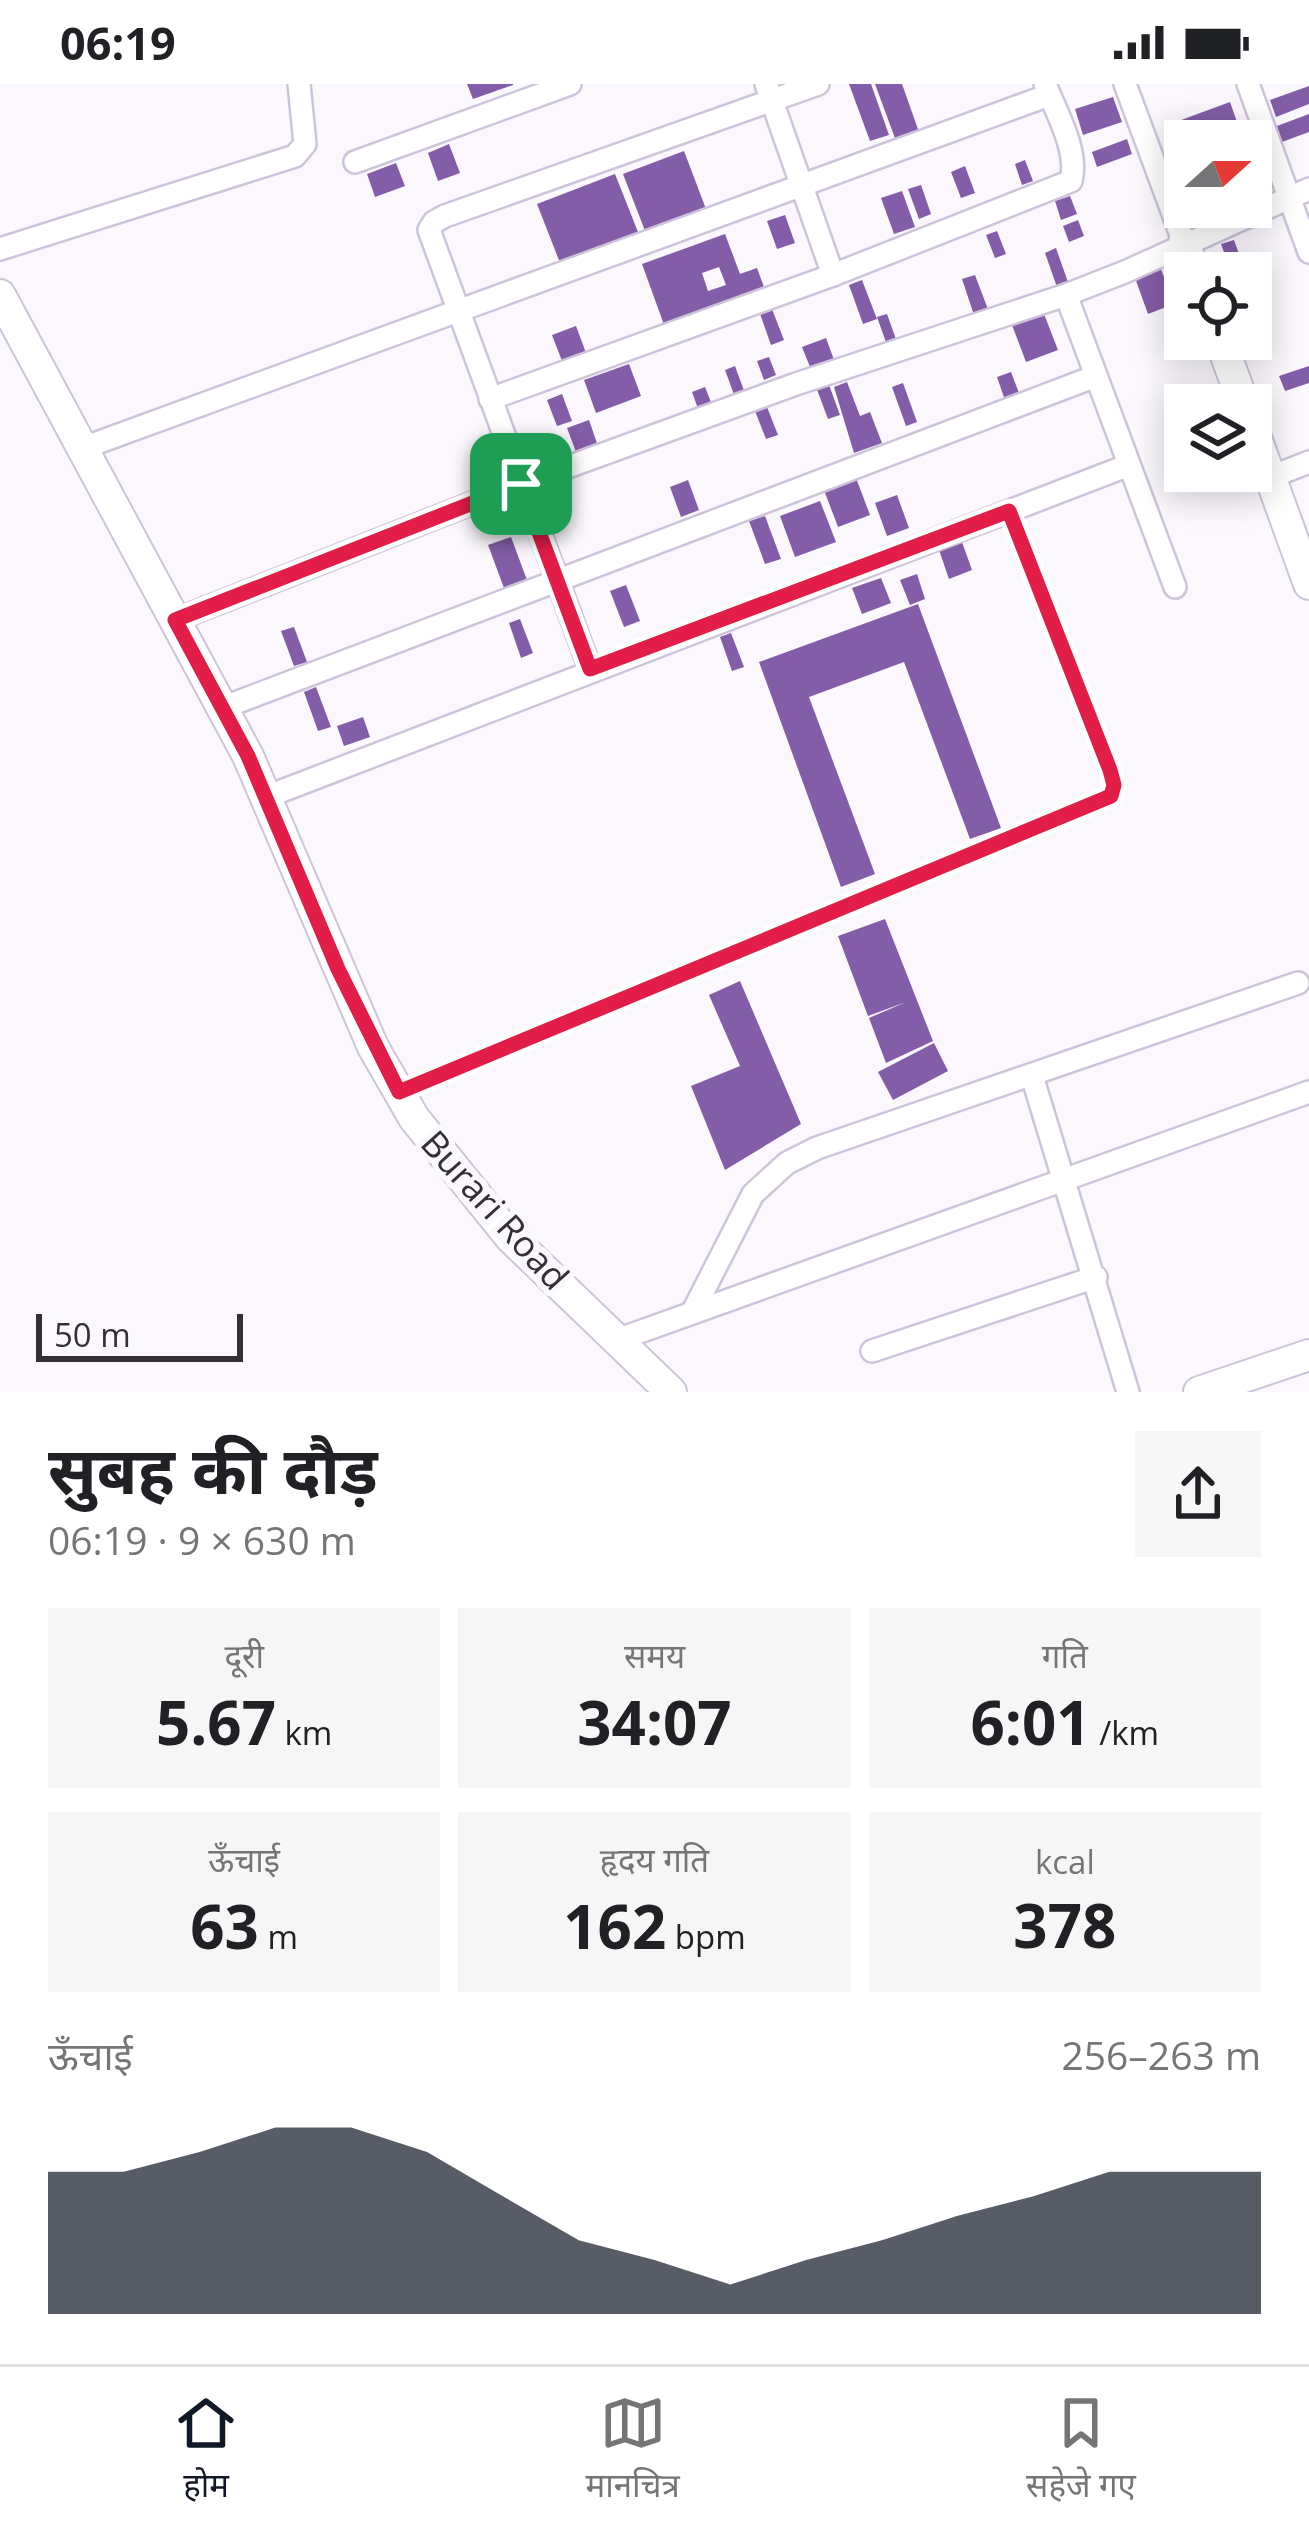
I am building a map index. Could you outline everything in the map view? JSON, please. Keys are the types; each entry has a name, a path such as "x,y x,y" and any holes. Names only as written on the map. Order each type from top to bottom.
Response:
{"main road":[{"path":"1184,243 1188,252"},
{"name":"Burari Road","path":"0,295 222,708 266,796 338,969 414,1118 511,1238 671,1392"},
{"path":"1272,480 1309,584"},
{"path":"1199,1392 1309,1355"}],"street":[{"path":"0,249 295,155 305,144 298,84"},
{"path":"355,162 570,84"},
{"path":"590,669 429,230 434,222 769,92 818,84"},
{"path":"1125,84 1184,243"},
{"path":"1248,84 1298,193 1309,252"},
{"path":"82,448 802,185 1047,90 1071,154 1071,181 490,399"},
{"path":"769,92 832,274"},
{"path":"175,620 521,484 1127,272 1298,193"},
{"path":"1066,295 1175,587"},
{"path":"222,708 1096,376"},
{"path":"1272,477 1309,462"},
{"path":"266,796 1129,465"},
{"path":"692,1313 753,1194 787,1163 817,1148 1298,983"},
{"path":"1032,1076 1128,1392"},
{"path":"617,1340 1309,1092"},
{"path":"872,1352 1096,1277"}],"lane":[{"path":"399,1092 1111,796 1110,770 1009,511"}],"building":[{"path":"467,84 513,84 513,85 473,99"},
{"path":"849,84 871,84 889,135 870,141"},
{"path":"875,84 902,84 919,132 896,141"},
{"path":"1309,86 1309,104 1276,117 1270,100"},
{"path":"1113,97 1122,122 1083,135 1075,109"},
{"path":"1230,102 1236,120 1181,120"},
{"path":"1309,114 1309,132 1282,142 1277,126"},
{"path":"1127,139 1132,154 1097,167 1092,152"},
{"path":"449,144 460,173 438,181 428,153"},
{"path":"684,151 709,217 649,241 623,174"},
{"path":"1025,160 1033,181 1022,185 1015,164"},
{"path":"396,163 405,186 375,197 367,174"},
{"path":"965,166 975,193 961,198 951,172"},
{"path":"615,174 640,237 562,268 537,204"},
{"path":"921,185 931,214 919,219 908,189"},
{"path":"902,191 915,227 894,234 881,198"},
{"path":"1070,196 1077,214 1061,220 1055,201"},
{"path":"785,215 795,243 777,249 767,221"},
{"path":"1078,220 1084,236 1069,242 1063,226"},
{"path":"997,231 1006,254 995,258 986,235"},
{"path":"725,234 740,274 757,268 764,287 747,293 750,302 667,333 642,264","holes":["719,267 726,285 708,291 702,273"]},
{"path":"1234,240 1238,252 1224,252 1221,244"},
{"path":"1056,248 1069,285 1058,290 1045,253"},
{"path":"1161,269 1164,308 1148,314 1135,278"},
{"path":"975,275 989,312 975,318 962,279"},
{"path":"862,280 877,319 863,324 849,285"},
{"path":"770,304 784,340 771,345 758,308"},
{"path":"887,314 897,342 887,345 877,317"},
{"path":"1044,314 1058,350 1026,362 1012,325"},
{"path":"576,326 586,353 562,361 552,335"},
{"path":"826,338 837,368 814,377 802,347"},
{"path":"769,357 776,375 764,380 757,361"},
{"path":"629,364 641,396 596,413 584,380"},
{"path":"735,366 746,396 736,400 725,370"},
{"path":"1309,366 1309,383 1285,391 1279,376"},
{"path":"1011,372 1022,401 1007,406 997,377"},
{"path":"828,382 840,415 828,419 816,387"},
{"path":"847,382 860,416 870,412 882,443 854,453 834,387"},
{"path":"903,383 917,422 906,426 892,387"},
{"path":"705,387 715,412 701,417 692,392"},
{"path":"562,394 572,421 557,426 547,400"},
{"path":"767,407 778,435 766,439 755,411"},
{"path":"589,420 600,452 579,460 567,428"},
{"path":"562,437 571,462 557,468 547,442"},
{"path":"856,478 870,515 838,527 824,490"},
{"path":"688,480 699,510 681,517 670,487"},
{"path":"897,495 909,528 887,536 875,503"},
{"path":"820,501 836,542 795,557 780,516"},
{"path":"765,516 781,559 765,564 749,521"},
{"path":"511,537 527,580 504,588 488,545"},
{"path":"962,542 972,570 949,579 939,550"},
{"path":"917,574 925,599 910,605 900,580"},
{"path":"881,578 891,603 862,614 852,588"},
{"path":"626,585 640,621 624,627 610,591"},
{"path":"918,604 1001,828 970,839 904,662 809,697 875,874 841,887 759,662"},
{"path":"520,619 533,653 521,658 509,623"},
{"path":"294,627 307,662 294,666 281,631"},
{"path":"731,633 744,667 732,671 720,637"},
{"path":"316,687 331,727 318,731 304,692"},
{"path":"363,717 370,737 344,746 337,726"},
{"path":"885,919 933,1041 886,1063 869,1018 906,1002 868,1016 838,936"},
{"path":"740,981 801,1124 725,1170 691,1086 740,1066 709,995"},
{"path":"934,1043 948,1071 893,1100 878,1072"}],"route":[{"path":"521,484 590,669 1009,511 1110,770 1111,796 399,1092 338,969 248,756 175,620 521,484"}]}
